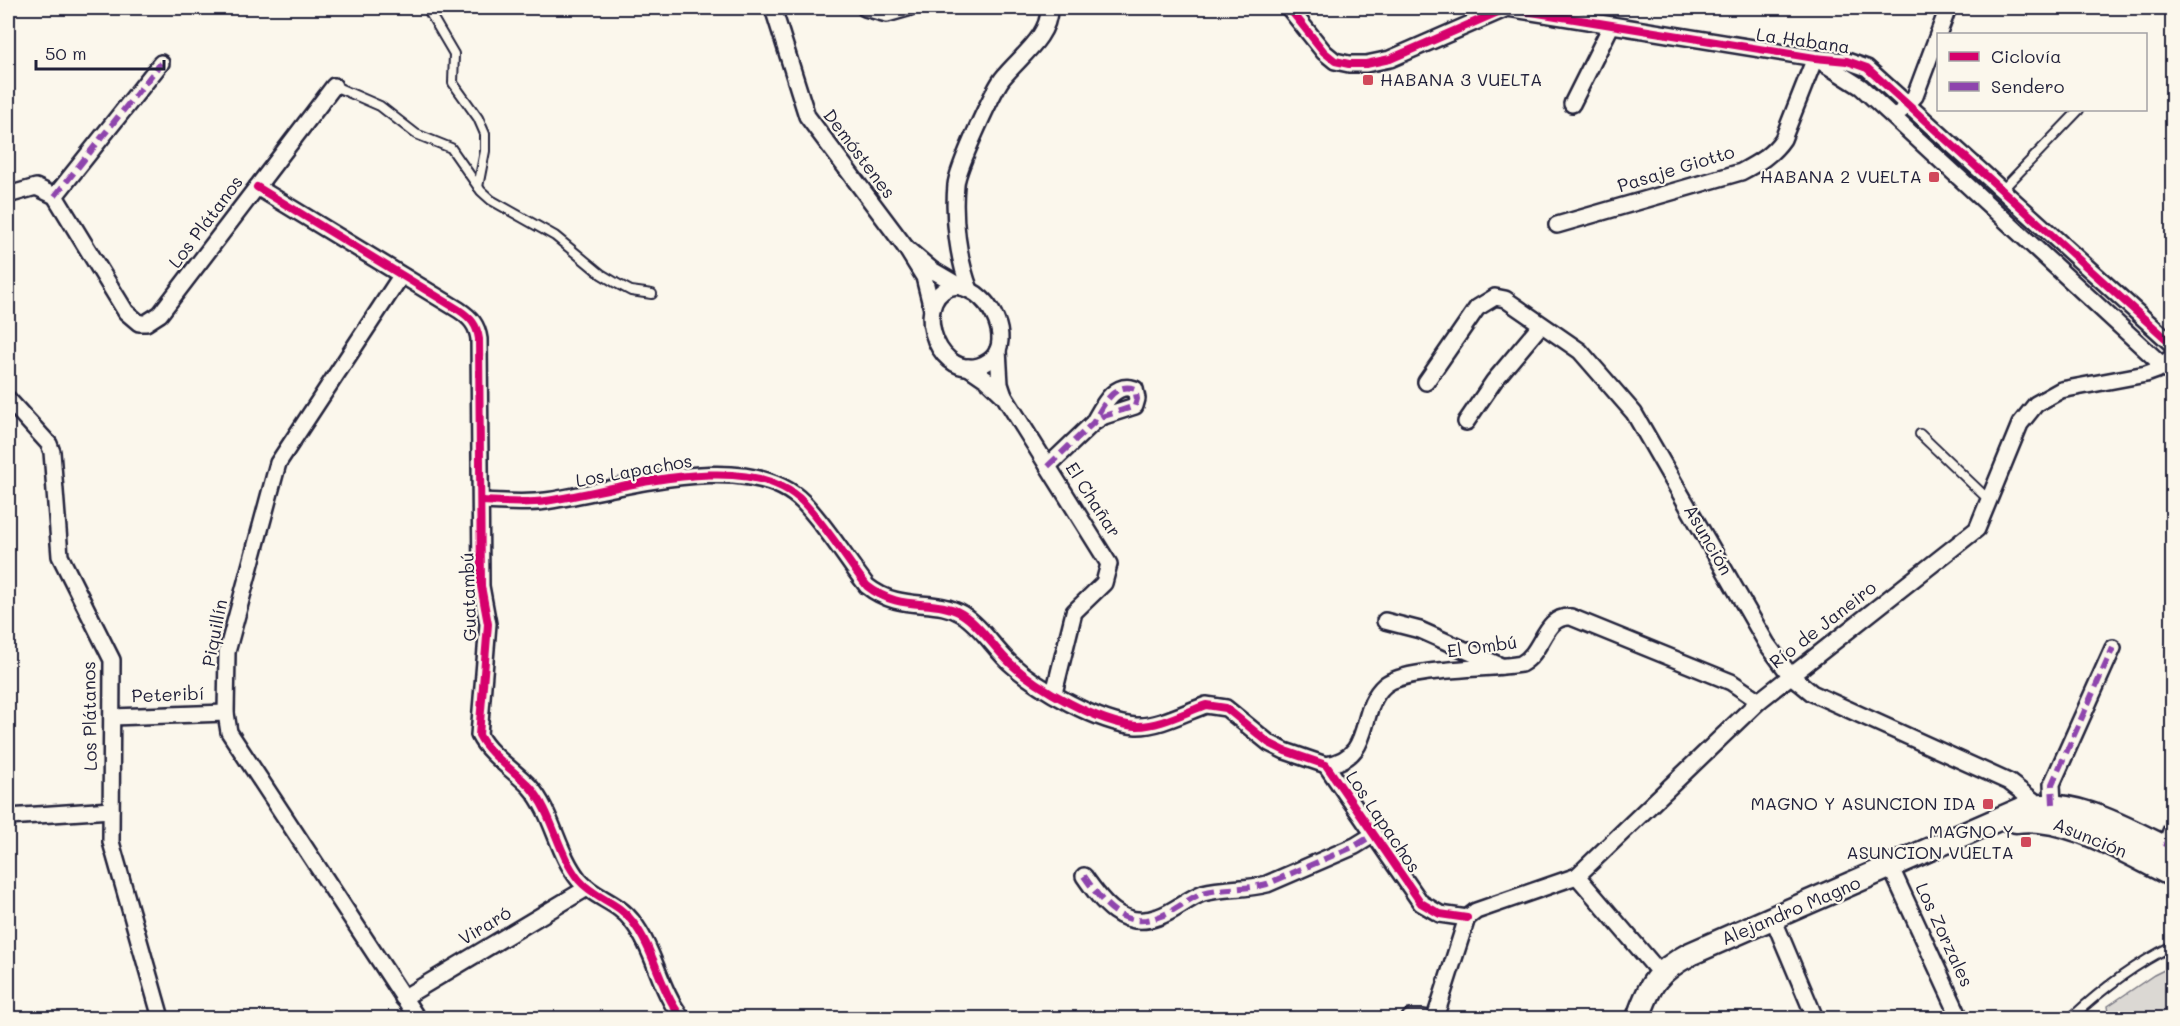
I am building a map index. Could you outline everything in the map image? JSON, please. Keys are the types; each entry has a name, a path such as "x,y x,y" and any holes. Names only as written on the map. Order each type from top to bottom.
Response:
{"main road":[{"name":"Asunción","path":"1971,832 2024,808 2046,804 2082,810 2170,842"},
{"name":"Asunción","path":"1971,832 2016,821 2042,819 2085,834 2172,875"},
{"name":"Alejandro Magno","path":"1638,1018 1651,983 1660,973 1690,954 1971,832"}],"street":[{"name":"Demóstenes","path":"773,8 807,116 906,248 924,278 938,348 955,363 968,368"},
{"path":"865,8 887,14 908,8"},
{"path":"932,309 935,297 940,290 947,287 965,288 959,245 957,178 996,90 1044,30 1049,8"},
{"name":"La Habana","path":"1289,8 1324,52 1335,61 1349,64 1366,64 1390,58 1507,8 1815,58 1847,60 1867,68 1909,104 2172,344"},
{"path":"1939,33 1948,8"},
{"path":"1572,104 1611,26"},
{"path":"1894,117 1915,96 1937,37"},
{"path":"1815,58 1861,87 2169,365"},
{"name":"Pasaje Giotto","path":"1557,225 1741,172 1762,161 1776,149 1783,139 1815,58"},
{"path":"8,195 36,188 55,196 160,63"},
{"name":"Los Plátanos","path":"55,196 126,312 139,323 146,323 160,314 334,86"},
{"name":"Guatambú","path":"257,187 470,317 478,330 482,501 481,586 488,624 479,735 531,788 571,868 587,888 619,906 634,924 646,945 661,983 682,1018"},
{"path":"932,270 948,268 955,261 959,245"},
{"name":"Demóstenes","path":"906,248 932,270 965,288 986,303 1002,336 998,350"},
{"name":"Piquillín","path":"401,276 278,463 227,652 226,713 229,732 417,1018"},
{"name":"Asunción","path":"1426,382 1477,309 1495,297 1505,299 1580,351 1634,413 1767,644 1790,675 1812,693 2009,782 2046,804"},
{"path":"1466,422 1494,381 1541,325"},
{"path":"968,368 986,362 998,350"},
{"name":"El Chañar","path":"998,350 999,378 1004,396"},
{"name":"Río de Janeiro","path":"1467,918 1476,911 1577,876 1759,701 1977,529 2020,424 2036,404 2061,390 2146,375 2169,365"},
{"name":"El Chañar","path":"968,368 987,380 1004,396 1107,556 1109,564 1104,583 1074,612 1054,693"},
{"name":"Los Plátanos","path":"8,399 43,435 52,452 60,556 112,660 111,842 161,1018"},
{"path":"1048,466 1093,423"},
{"name":"Los Lapachos","path":"482,501 546,501 706,474 751,477 773,483 802,502 867,586 878,595 896,602 951,609 962,615 1011,664 1054,693 1091,712 1138,726 1206,705 1218,705 1226,708 1269,743 1326,765 1420,903 1440,914 1467,918"},
{"name":"El Ombú","path":"1326,765 1341,762 1351,756 1357,748 1377,694 1395,679 1408,675 1504,668 1530,660 1553,620 1559,616 1571,617 1731,682 1759,701"},
{"path":"1385,621 1420,630 1504,668"},
{"path":"2046,804 2052,784 2113,648"},
{"name":"Peteribí","path":"112,717 226,713"},
{"path":"8,817 111,810"},
{"path":"1084,876 1107,907 1119,916 1146,919 1159,917 1182,903 1216,890 1253,888 1267,884 1355,846 1373,835"},
{"name":"Los Zorzales","path":"1891,868 1960,1018"},
{"path":"1577,876 1660,973"},
{"name":"Viraró","path":"403,998 587,888"},
{"path":"1435,1018 1467,918"},
{"path":"1773,918 1815,1018"},
{"path":"1410,1018 1425,1018"}],"lane":[{"path":"426,8 454,54 453,83 478,118 485,134 485,151 478,187"},
{"path":"334,86 380,106 416,134 451,148 478,187 491,200 555,236 601,274 631,291 652,294"},
{"path":"2003,189 2078,111"},
{"path":"1920,434 1990,501"},
{"path":"2071,1018 2110,985 2172,946"}],"shaded area":[{"path":"2172,966 2172,1018 2110,1018 2108,1006 2154,975"}],"marked path":[{"path":"55,196 161,63"},
{"path":"1048,466 1093,423 1104,416 1135,406 1137,399 1135,389 1127,388 1114,392 1093,423"},
{"path":"2053,804 2052,784 2113,648"},
{"path":"2165,847 2172,829"},
{"path":"1084,876 1114,911 1134,920 1145,920 1164,915 1203,893 1267,884 1355,846 1373,835"}],"cycle path":[{"path":"1289,8 1324,52 1335,61 1349,64 1366,64 1390,59 1507,8 1815,58 1847,61 1867,68 2172,344"},
{"path":"257,187 459,310 475,326 479,339 481,586 488,624 479,735 489,749 538,797 565,858 579,880 620,909 640,932 668,995 682,1018"},
{"path":"482,501 538,502 643,482 716,474 749,477 779,485 803,502 812,512 867,586 892,599 940,606 962,614 1022,673 1052,694 1087,712 1121,723 1145,726 1163,722 1206,705 1226,708 1269,743 1326,765 1421,903 1440,914 1467,918"}],"place":[{"name":"HABANA 3 VUELTA","path":"1368,80"},
{"name":"HABANA 2 VUELTA","path":"1934,177"},
{"name":"MAGNO Y ASUNCION IDA","path":"1988,804"},
{"name":"MAGNO Y ASUNCION VUELTA","path":"2026,842"}]}
